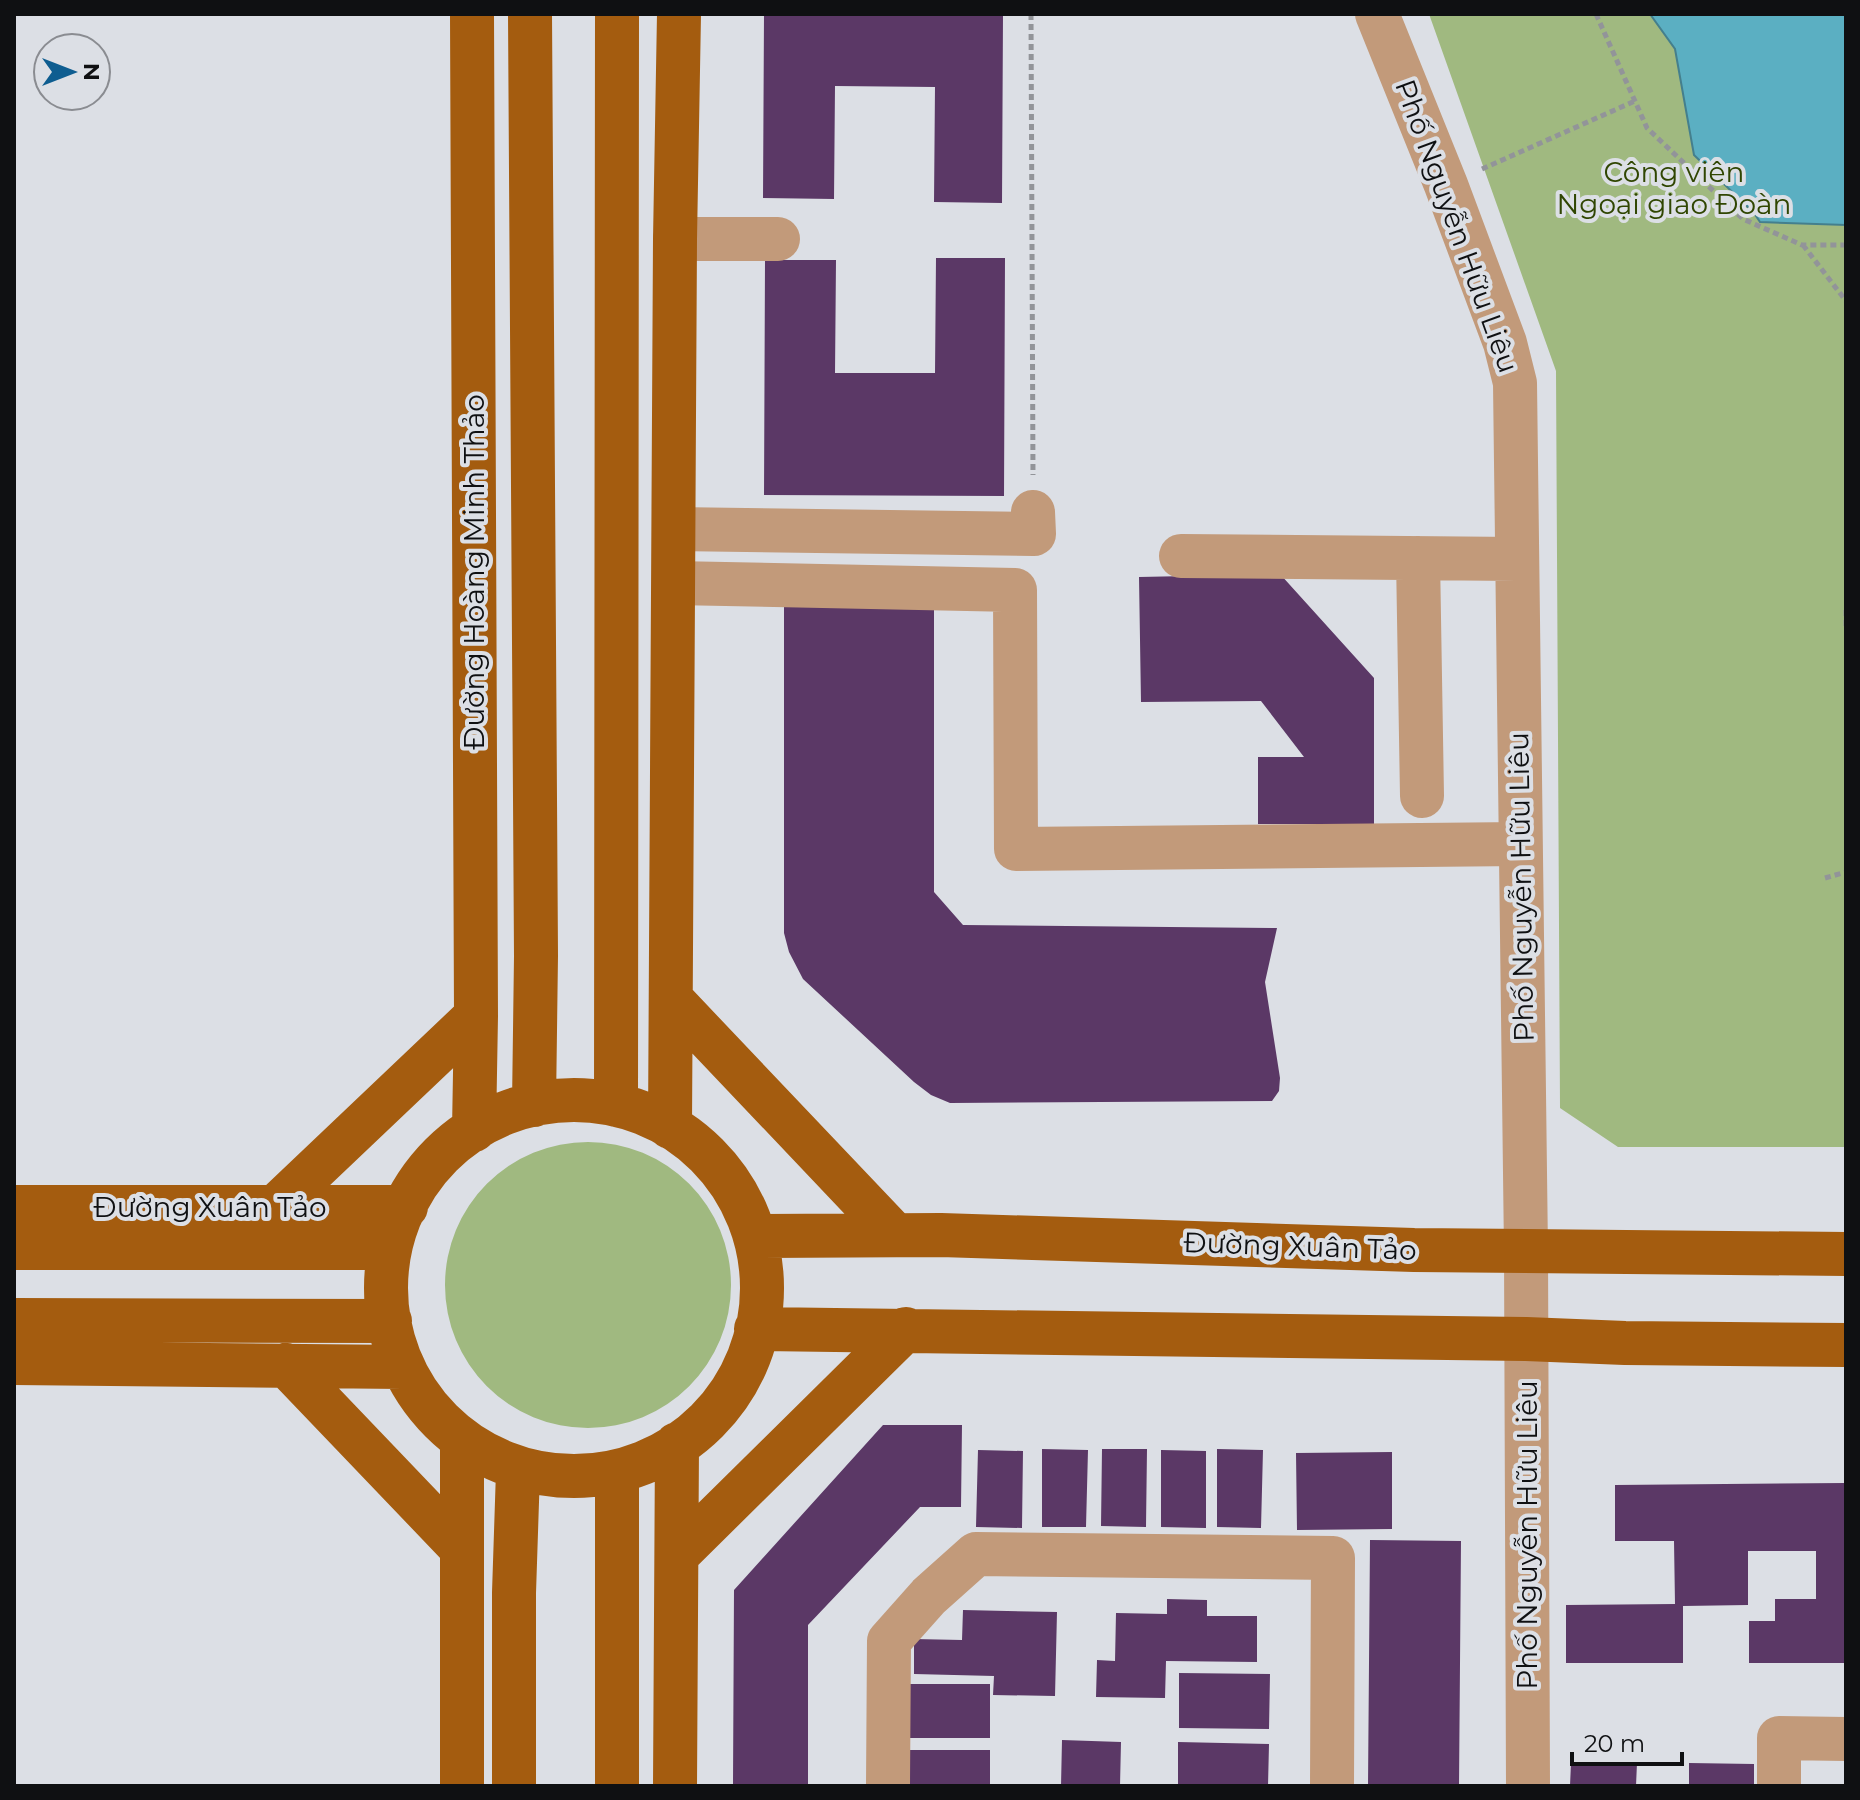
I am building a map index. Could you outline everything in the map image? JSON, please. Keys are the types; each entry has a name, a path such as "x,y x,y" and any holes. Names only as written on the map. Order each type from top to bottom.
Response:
{"main road":[{"name":"Đường Hoàng Minh Thảo","path":"472,14 474,1130"},
{"name":"Đường Hoàng Minh Thảo","path":"530,14 536,940 534,1105"},
{"path":"616,1105 617,14"},
{"path":"670,1127 679,14"},
{"path":"671,999 895,1235"},
{"path":"275,1207 476,1016"},
{"path":"568,1098 616,1105 631,1107 688,1136 731,1183 755,1236 762,1305 746,1367 710,1419 661,1456 604,1476 543,1475 518,1471 462,1441 437,1418 403,1367 387,1308 390,1248 412,1190 451,1144 506,1111 568,1098"},
{"name":"Đường Xuân Tảo","path":"14,1207 406,1207"},
{"name":"Đường Xuân Tảo","path":"755,1236 895,1235 1526,1251 1846,1254"},
{"name":"Đường Xuân Tảo","path":"14,1248 390,1248"},
{"path":"14,1320 390,1321"},
{"path":"756,1329 1846,1345"},
{"path":"677,1555 906,1329"},
{"path":"14,1363 403,1367"},
{"path":"286,1365 462,1549"},
{"path":"462,1441 462,1786"},
{"path":"675,1786 677,1444"},
{"path":"514,1786 514,1593 518,1471"},
{"path":"617,1472 617,1786"}],"street":[{"name":"Phố Nguyễn Hữu Liêu","path":"1377,14 1446,185 1505,343 1515,383 1526,1251 1528,1786"},
{"path":"675,239 778,239"},
{"path":"674,529 1034,534 1033,512"},
{"path":"1181,556 1517,559"},
{"path":"1418,558 1422,796"},
{"path":"674,583 1015,590 1016,849 1520,844"},
{"path":"888,1786 889,1641 929,1596 976,1554 1333,1558 1332,1786"},
{"path":"1779,1786 1779,1738 1846,1739"}],"path":[{"path":"1031,14 1033,512"},
{"path":"1596,14 1647,128 1743,219 1802,245 1846,245"},
{"path":"1446,185 1635,101"},
{"path":"1802,245 1846,301"},
{"path":"1846,610 1846,629"},
{"path":"1825,878 1846,872"}],"green space":[{"name":"Công viên Ngoại giao Đoàn","path":"1429,14 1846,14 1846,1147 1618,1147 1560,1108 1556,371"},
{"path":"588,1142 616,1145 643,1153 667,1166 689,1184 707,1206 720,1230 728,1257 731,1285 728,1313 720,1340 707,1364 689,1386 667,1404 643,1417 616,1425 588,1428 560,1425 533,1417 509,1404 487,1386 469,1364 456,1340 448,1313 445,1285 448,1257 456,1230 469,1206 487,1184 509,1166 533,1153 560,1145"}],"water":[{"path":"1650,14 1846,14 1846,225 1760,222 1694,155 1675,49"}],"building":[{"path":"764,14 1003,14 1002,203 934,202 935,87 835,86 834,199 763,198"},
{"path":"936,258 1005,258 1004,496 764,495 765,260 836,260 835,373 935,373"},
{"path":"1280,574 1374,678 1374,824 1258,824 1258,757 1304,757 1261,701 1141,702 1139,577"},
{"path":"934,598 934,892 963,925 1277,928 1265,982 1280,1078 1279,1091 1272,1101 950,1103 931,1095 914,1082 803,979 789,952 784,933 784,606"},
{"path":"883,1425 962,1425 961,1507 920,1507 808,1625 808,1786 733,1786 734,1590"},
{"path":"1042,1449 1088,1450 1086,1527 1042,1527"},
{"path":"1102,1449 1147,1449 1146,1527 1101,1526"},
{"path":"1217,1449 1263,1450 1261,1528 1217,1527"},
{"path":"978,1450 1023,1451 1022,1528 976,1527"},
{"path":"1161,1450 1206,1451 1206,1528 1161,1527"},
{"path":"1392,1452 1392,1529 1297,1530 1296,1453"},
{"path":"1846,1483 1846,1663 1749,1663 1749,1621 1775,1621 1775,1599 1816,1599 1816,1551 1748,1551 1748,1605 1683,1606 1683,1663 1566,1663 1566,1605 1675,1604 1674,1541 1615,1541 1615,1485"},
{"path":"1370,1540 1461,1541 1459,1786 1368,1786"},
{"path":"1167,1599 1207,1600 1207,1616 1257,1616 1257,1662 1166,1661 1165,1698 1096,1697 1097,1660 1115,1661 1116,1613 1167,1614"},
{"path":"963,1610 1057,1612 1055,1696 993,1695 994,1676 914,1674 914,1639 962,1640"},
{"path":"1179,1673 1270,1674 1269,1729 1179,1728"},
{"path":"904,1684 990,1684 990,1738 904,1738"},
{"path":"1062,1740 1121,1742 1120,1786 1061,1786"},
{"path":"1178,1742 1269,1744 1268,1786 1178,1786"},
{"path":"905,1750 990,1750 990,1786 904,1786"},
{"path":"1571,1763 1637,1763 1636,1786 1570,1786"},
{"path":"1689,1763 1754,1764 1754,1786 1689,1786"}]}
